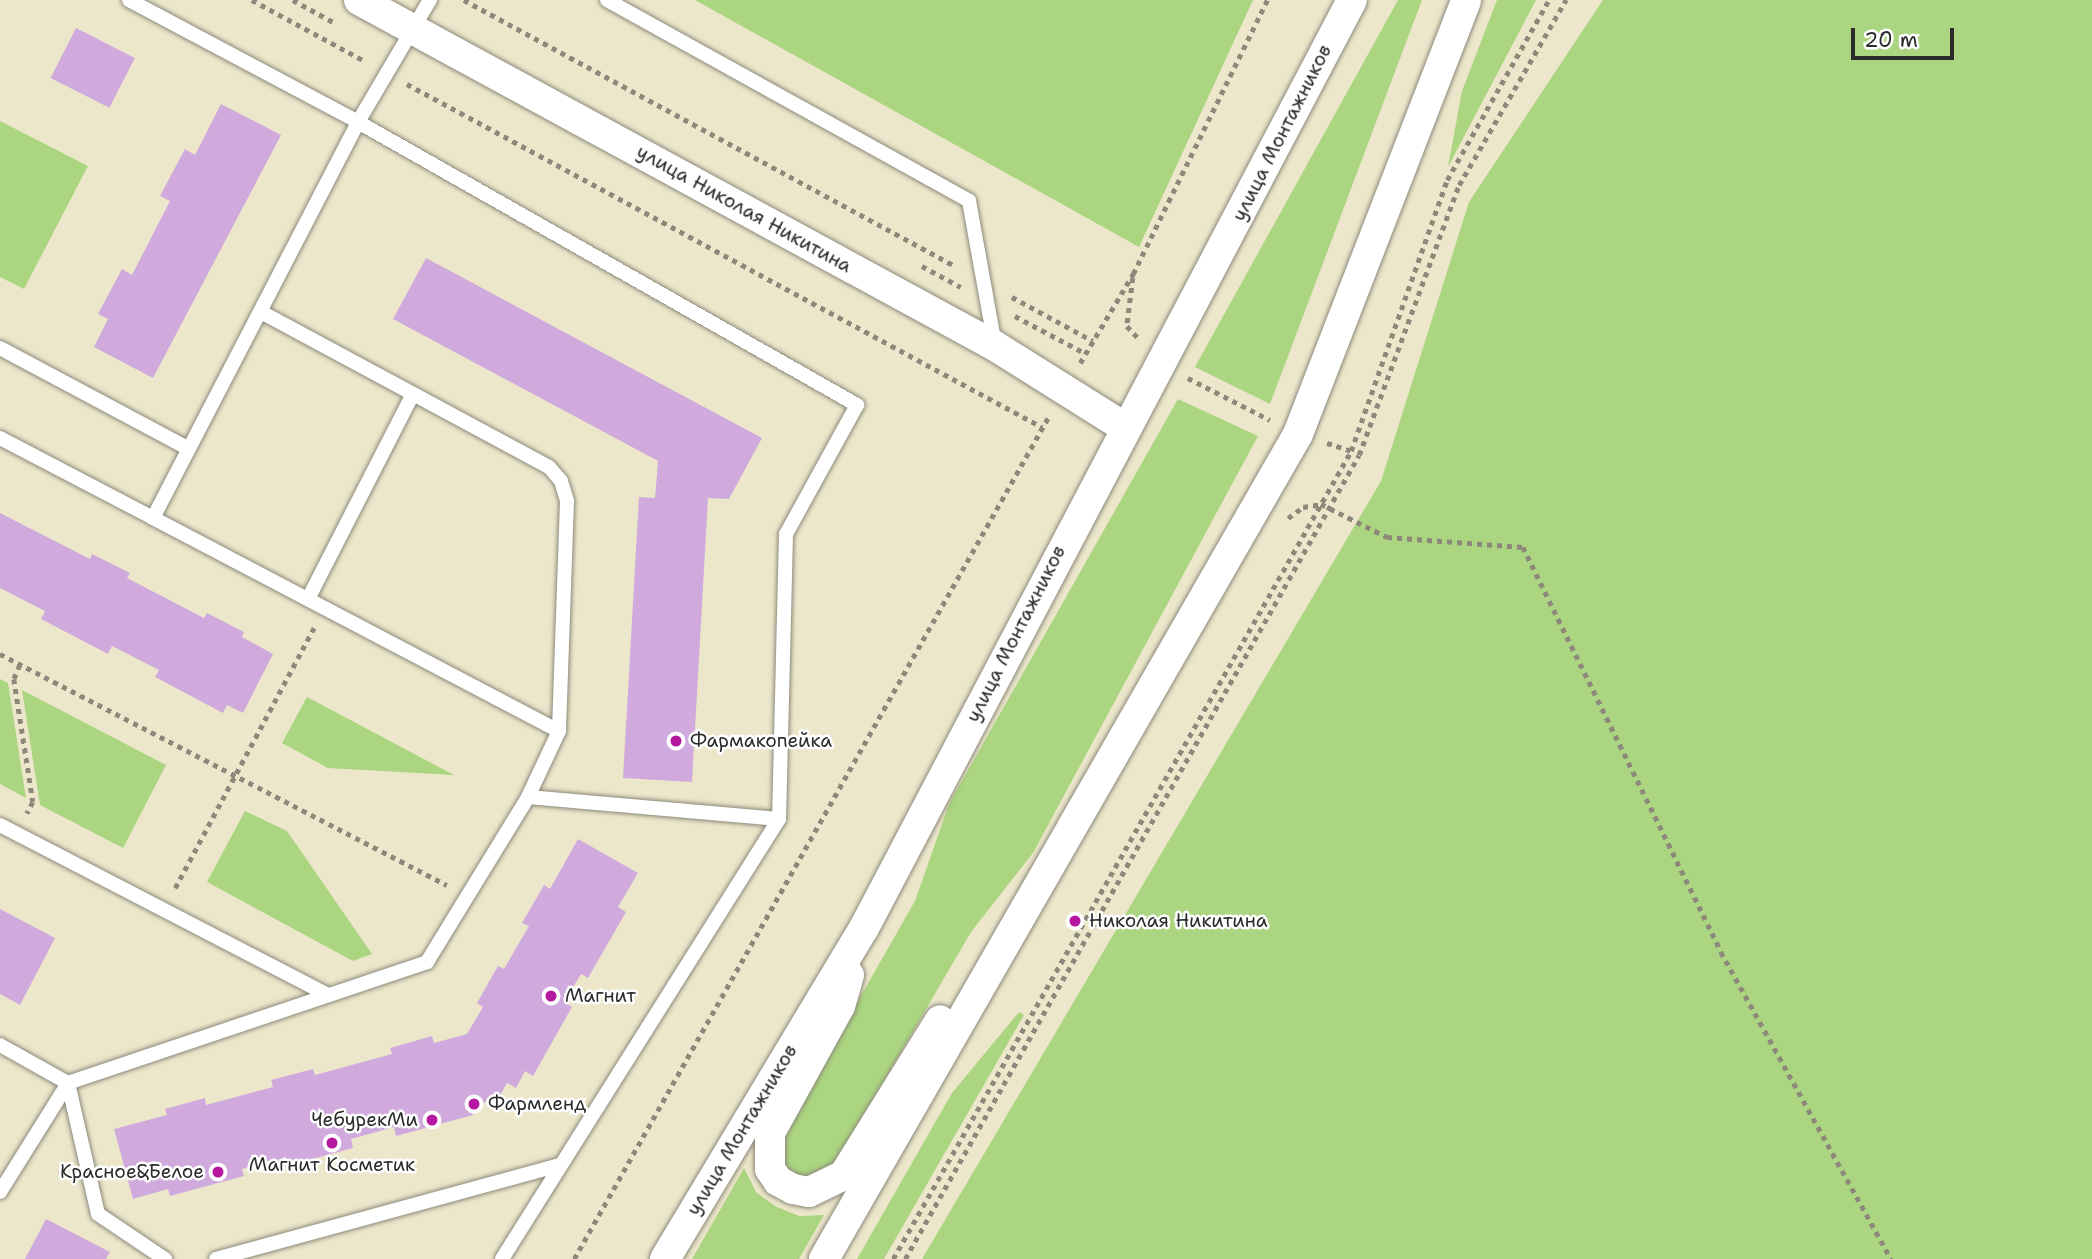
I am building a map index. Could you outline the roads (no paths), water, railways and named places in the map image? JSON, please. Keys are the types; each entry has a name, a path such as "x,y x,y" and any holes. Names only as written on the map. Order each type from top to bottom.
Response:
{"street":[{"name":"улица Николая Никитина","path":"359,0 996,346 1124,427"},
{"name":"улица Монтажников","path":"665,1259 864,928 1124,427 1162,365 1352,0"},
{"path":"824,1259 1298,434 1466,0"},
{"path":"864,928 840,1006 770,1133 771,1169 778,1181 793,1189 809,1192 844,1175 937,1023 998,958"}],"lane":[{"path":"129,0 358,122 857,405 786,534 779,819 502,1259"},
{"path":"153,518 358,122 430,0"},
{"path":"607,0 969,201 996,346"},
{"path":"0,1192 68,1083 428,962 528,797 559,731 567,501 561,481 549,467 261,312"},
{"path":"0,348 189,449"},
{"path":"308,599 413,394"},
{"path":"0,438 559,731"},
{"path":"528,797 779,819"},
{"path":"0,825 328,995"},
{"path":"0,1045 68,1083 98,1214 166,1259"},
{"path":"216,1259 560,1165"}],"place":[{"name":"Фармакопейка","path":"676,741"},
{"name":"Николая Никитина","path":"1075,921"},
{"name":"Магнит","path":"551,996"},
{"name":"Фармленд","path":"474,1104"},
{"name":"ЧебурекМи","path":"432,1120"},
{"name":"Магнит Косметик","path":"332,1143"},
{"name":"Красное&Белое","path":"218,1172"}]}
